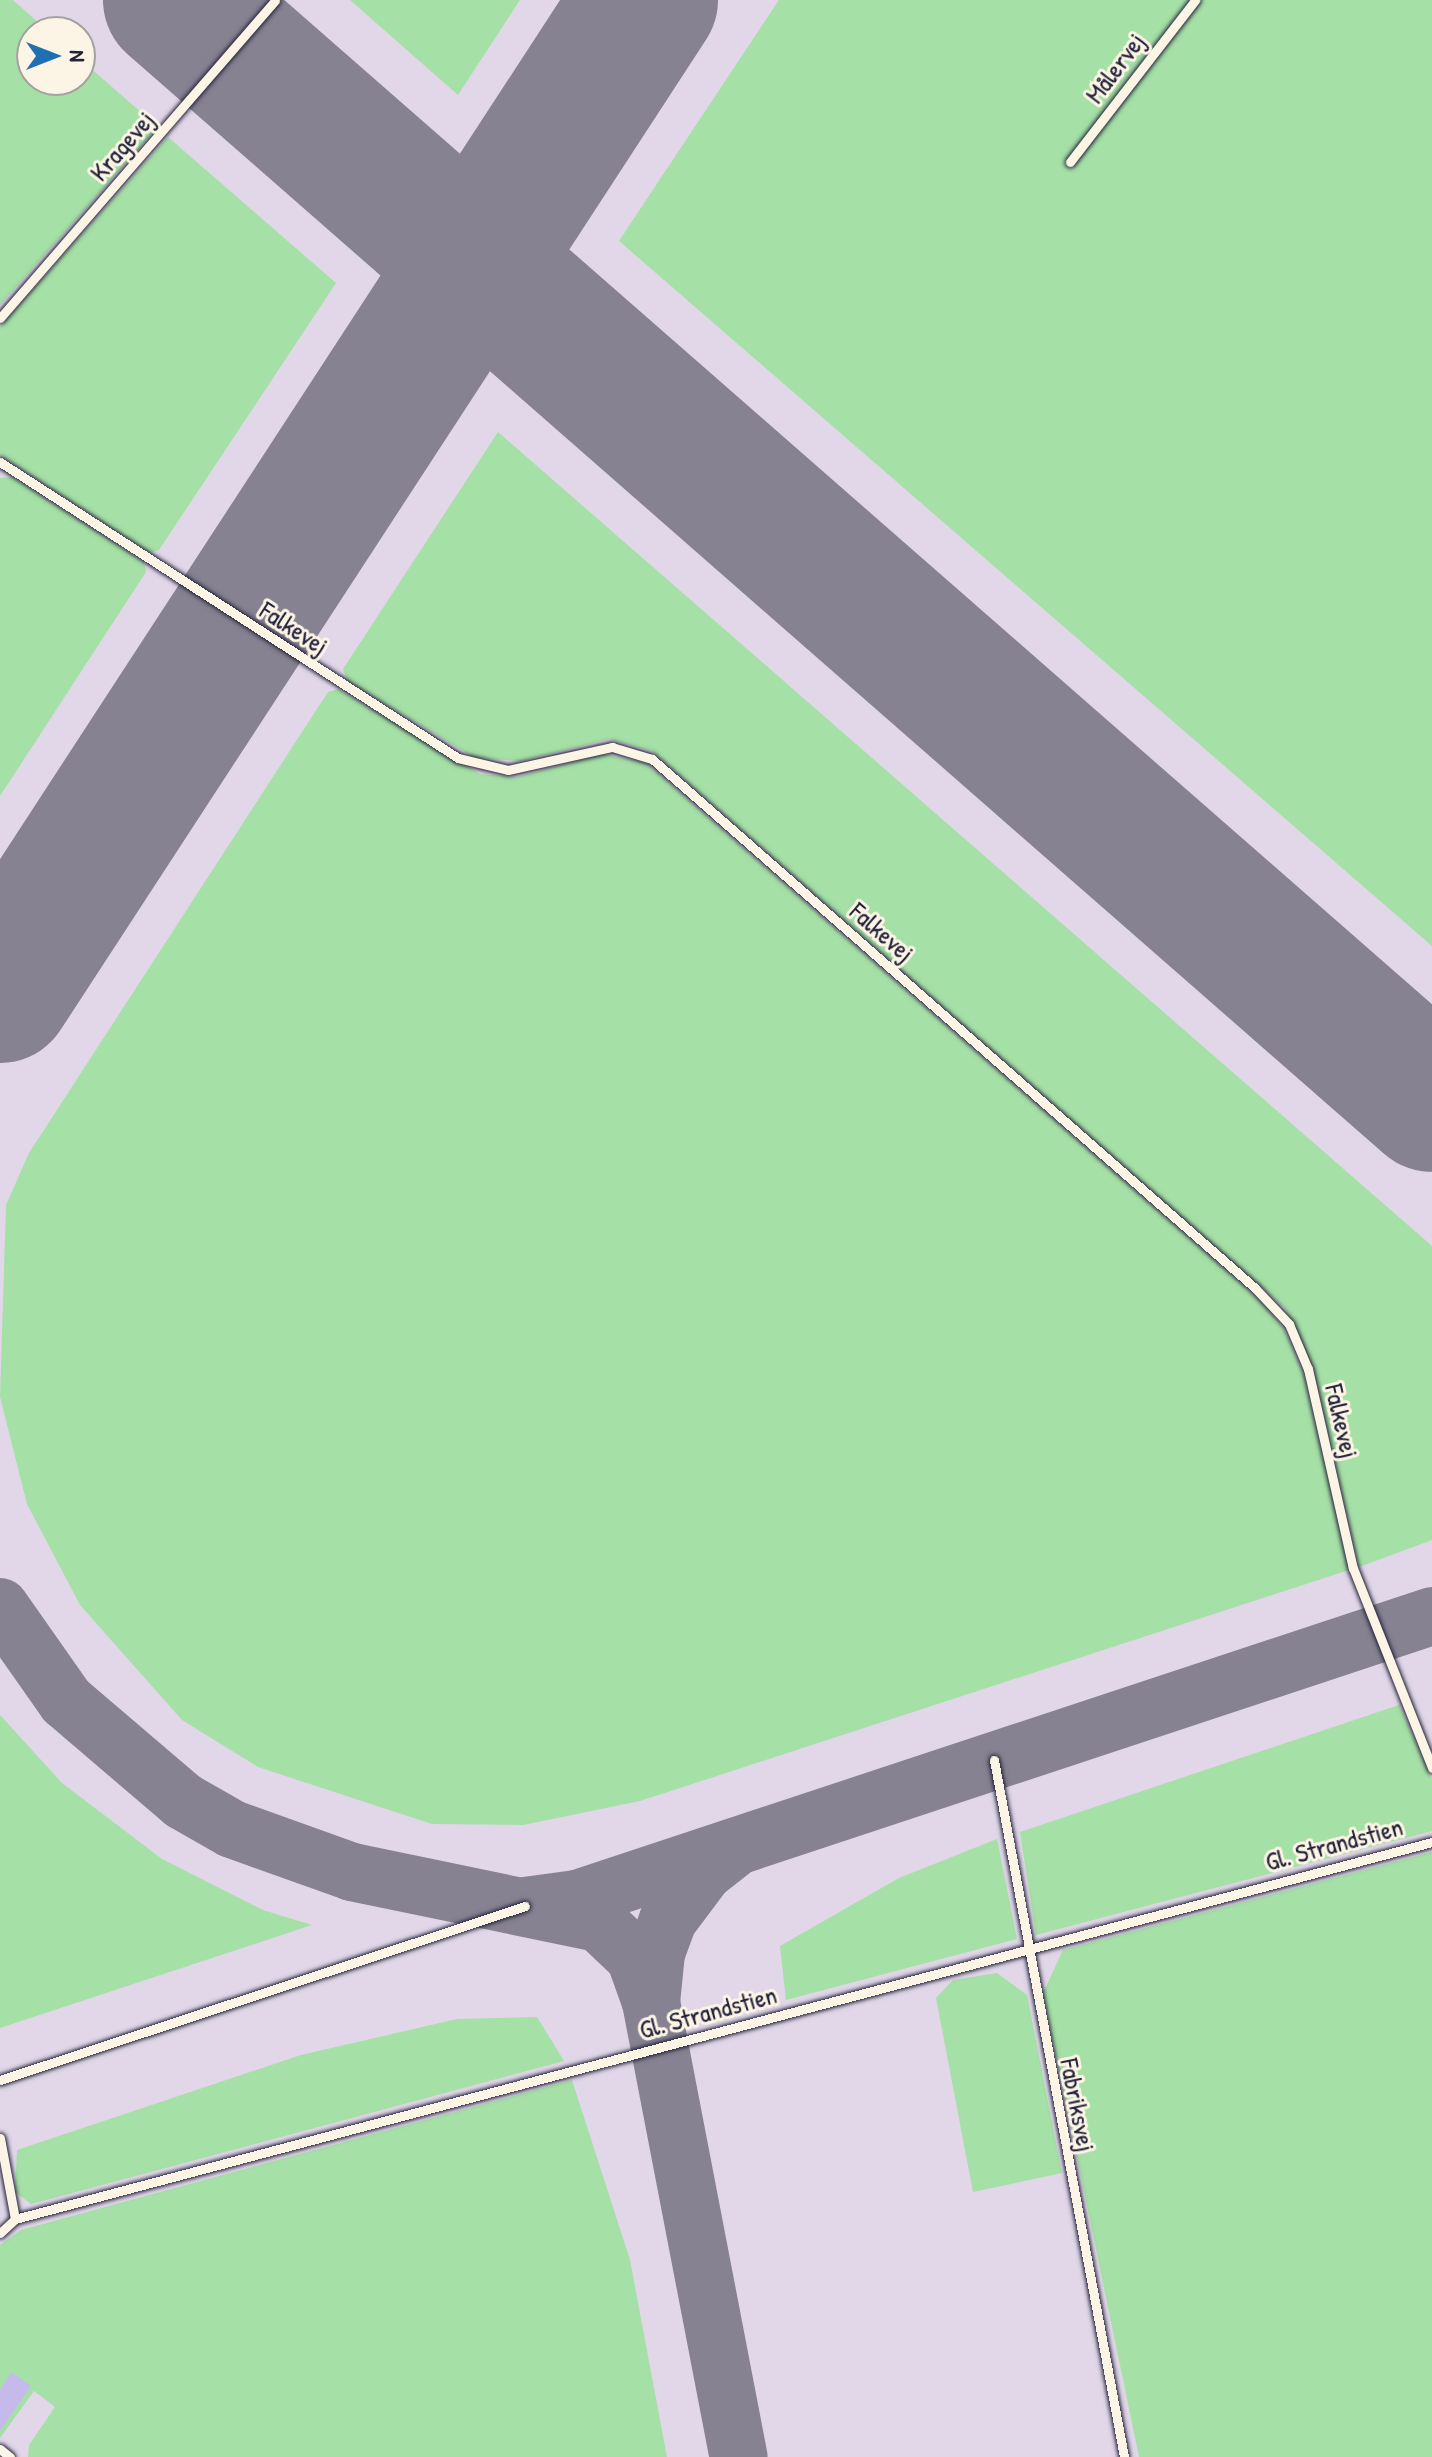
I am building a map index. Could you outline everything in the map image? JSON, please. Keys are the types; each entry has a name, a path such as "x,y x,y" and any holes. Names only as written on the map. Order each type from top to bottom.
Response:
{"lane":[{"name":"Kragevej","path":"0,318 275,0"},
{"name":"Målervej","path":"1070,162 1195,0"},
{"name":"Falkevej","path":"0,462 458,758 508,770 612,747 652,759 1255,1288 1289,1324 1304,1358 1353,1568 1432,1768"},
{"name":"Fabriksvej","path":"994,1760 1026,1951 1124,2457"},
{"name":"Gl. Strandstien","path":"0,2233 15,2219 1432,1842"},
{"path":"0,2080 525,1906"},
{"path":"0,2138 15,2219"},
{"path":"0,2449 10,2457"}],"shaded area":[{"path":"0,0 1432,0 1432,2457 0,2457"}],"green space":[{"path":"0,0 13,0 31,16 16,16 16,96 96,96 96,73 158,127 0,305"},
{"path":"350,0 520,0 458,95"},
{"path":"779,0 1432,0 1432,946 619,241"},
{"path":"168,137 336,283 159,550 150,553 0,455 0,327"},
{"path":"498,432 1432,1246 1432,1540 1359,1567 1314,1372 1285,1308 652,751 609,739 521,761 475,758 347,681 343,669"},
{"path":"12,477 144,562 146,572 0,796 0,478"},
{"path":"338,689 480,774 517,777 603,754 646,763 1260,1300 1284,1329 1304,1375 1349,1570 640,1801 523,1825 432,1824 258,1767 182,1720 80,1605 27,1504 0,1397 6,1205 29,1153 328,692"},
{"path":"1399,1705 1432,1779 1432,1831 1036,1935 1020,1832"},
{"path":"0,1715 62,1783 162,1859 263,1910 312,1925 0,2028"},
{"path":"997,1839 1017,1939 786,2000 780,1946 899,1878"},
{"path":"1432,1852 1432,2457 1139,2457 1043,1993 1063,1950"},
{"path":"997,1973 1027,1995 1062,2173 973,2192 936,1998 953,1980"},
{"path":"537,2017 564,2061 31,2204 15,2192 17,2150 301,2055 457,2019"},
{"path":"572,2080 630,2260 667,2457 28,2457 29,2445 55,2407 34,2391 0,2438 0,2245 21,2230"}],"building":[{"path":"11,2372 31,2386 0,2431 0,2390"}],"taxiway":[{"path":"0,1022 36,936"},
{"path":"0,1607 66,1701 183,1801 232,1829 352,1872 599,1923 635,1957 651,2002"},
{"path":"525,1906 577,1899 1432,1616"},
{"path":"731,1851 704,1872 668,1920 656,1953 651,2002 739,2457"}],"runway":[{"path":"175,0 1432,1100"},
{"path":"0,991 646,0"}]}
